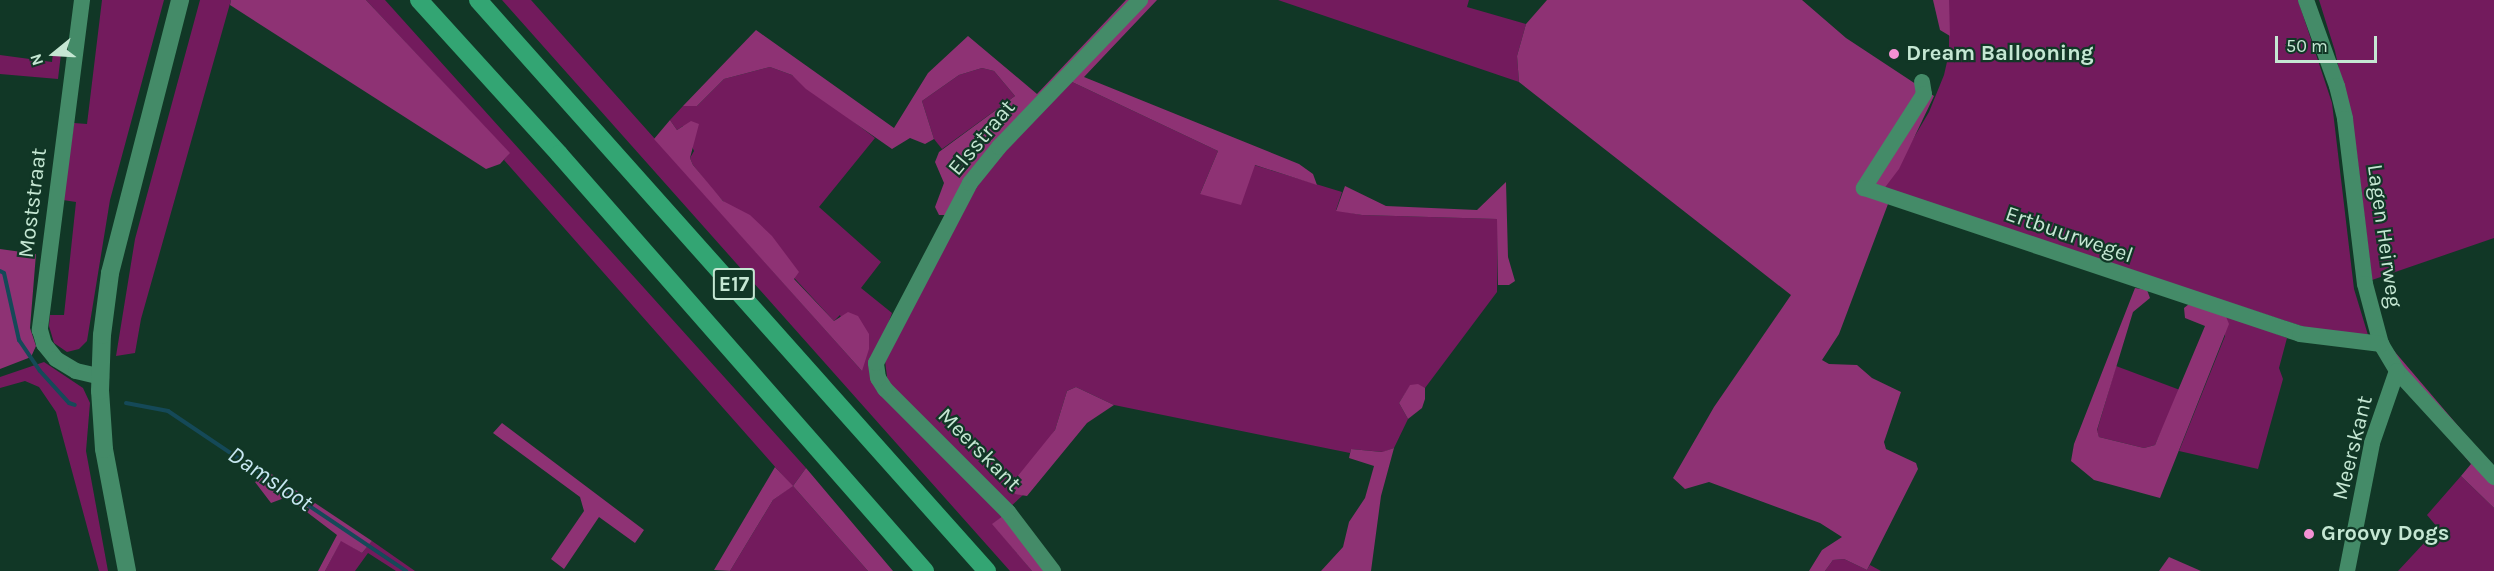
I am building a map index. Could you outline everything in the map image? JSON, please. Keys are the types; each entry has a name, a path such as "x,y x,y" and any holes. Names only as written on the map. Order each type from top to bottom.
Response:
{"highway":[{"name":"E17","path":"419,0 560,154 925,571"},
{"name":"E17","path":"478,0 987,571"}],"main road":[{"path":"127,571 109,488 101,377 110,273 180,0"}],"street":[{"name":"Moststraat","path":"82,0 40,330 44,344 56,359 76,371 101,377"},
{"name":"Elsstraat","path":"876,363 970,183 999,147 1140,0"},
{"name":"Lagen Heirweg","path":"2306,0 2342,108 2365,284 2382,344 2397,371 2494,477"},
{"name":"Ertbuurwegel","path":"1922,82 1924,94 1864,188 2300,334 2382,344"},
{"name":"Meerskant","path":"876,363 878,378 885,389 1008,512 1053,571"},
{"name":"Meerskant","path":"2347,571 2372,443 2397,371"}],"shaded area":[{"path":"102,0 164,0 110,200 87,341 79,349 67,352 54,343 49,326 50,315 64,315 76,202 63,200 74,123 87,124"},
{"path":"200,0 231,0 141,319 135,353 116,356 135,239"},
{"path":"231,0 366,0 510,153 500,164 486,169 230,5"},
{"path":"366,0 385,0 806,468 793,486 868,571 730,571 773,500 792,486 504,160 509,153"},
{"path":"502,0 531,0 862,371 840,315 834,321 712,189 693,165 690,158 694,151 683,126 677,130 670,120 683,106 697,106 724,79 770,67 792,75 875,138 819,207 881,262 861,288 892,313 872,367 1004,515 993,524 1032,571 1010,571"},
{"path":"1126,0 1134,0 945,215 939,215 935,207 944,183 935,162 939,152 1015,96 994,71 982,68 959,75 922,101 934,139 925,144 910,138 892,149 806,89 792,75 770,67 724,79 697,106 683,106 756,30 894,128 928,73 968,36 1037,94"},
{"path":"1148,0 1157,0 1084,77 1299,164 1313,174 1317,185 1255,165 1241,205 1200,194 1218,151 1070,81"},
{"path":"1278,0 1469,0 1467,7 1526,24 1517,56 1519,82"},
{"path":"1547,0 1802,0 1846,38 1934,96 1899,169 1883,190 1888,204 1839,334 1822,360 1829,364 1857,365 1872,378 1901,392 1884,442 1886,449 1916,463 1918,469 1867,570 1844,559 1833,560 1825,571 1809,571 1822,550 1842,537 1820,523 1709,482 1685,489 1673,478 1714,407 1791,295 1519,82 1517,56 1526,24"},
{"path":"1933,0 1949,0 1950,36 1940,30"},
{"path":"1949,0 2298,0 2332,103 2354,289 2368,335 2323,333 1883,190 1929,112 1944,75 1949,53"},
{"path":"2319,0 2494,0 2494,238 2372,280 2356,147 2335,51"},
{"path":"53,52 61,54 58,79 0,74 0,55 52,62"},
{"path":"982,68 994,71 1015,96 942,149 934,139 922,101 959,75"},
{"path":"1070,81 1218,151 1200,194 1254,165 1342,192 1336,210 1362,215 1498,219 1497,292 1425,388 1410,386 1399,403 1408,419 1394,448 1383,452 1351,449 1350,453 1114,405 1076,387 1067,391 1055,430 1015,493 1023,495 1009,508 888,384 885,361 965,205 989,169"},
{"path":"670,120 677,130 691,121 699,124 690,158 693,165 723,201 750,215 772,236 799,272 794,279 834,321 848,312 858,316 869,334 869,349 862,371 654,139"},
{"path":"1506,182 1508,257 1515,281 1509,285 1498,285 1497,219 1362,215 1336,211 1345,186 1386,206 1477,210"},
{"path":"0,249 36,254 30,328 36,346 31,357 0,369"},
{"path":"2135,288 2147,290 2150,298 2133,312 2097,430 2099,437 2144,448 2155,445 2205,326 2185,318 2184,308 2189,304 2225,314 2229,324 2160,498 2094,480 2071,461 2074,444"},
{"path":"2225,314 2287,338 2279,368 2283,379 2258,469 2179,451 2225,336"},
{"path":"2389,345 2494,468 2494,508 2461,476 2471,464 2405,385"},
{"path":"44,362 83,388 90,403 86,451 108,571 99,571 56,412 39,387 25,381 0,388 0,377"},
{"path":"2116,366 2180,390 2155,445 2144,448 2099,437 2097,431"},
{"path":"1418,384 1425,388 1425,399 1422,408 1408,419 1399,403 1410,385"},
{"path":"1076,387 1114,405 1087,423 1027,496 1015,494 1013,482 1055,430 1067,391"},
{"path":"502,423 644,530 635,543 599,517 564,569 551,559 584,511 580,497 493,433"},
{"path":"1394,448 1381,496 1371,571 1321,571 1343,547 1349,522 1365,498 1374,466 1349,458 1351,449 1382,452"},
{"path":"775,467 793,486 773,500 730,571 714,570"},
{"path":"806,468 893,571 868,571 793,486"},
{"path":"270,473 372,541 362,553 341,541 325,571 318,571 337,535 287,497 271,503 255,482"},
{"path":"2461,476 2494,508 2494,571 2398,571 2438,528 2427,515"},
{"path":"1004,515 1047,571 1032,571 992,524"},
{"path":"341,540 362,553 372,541 415,571 396,571 368,553 355,571 325,571"},
{"path":"2169,557 2201,571 2159,571"},
{"path":"1844,559 1867,570 1870,565 1881,571 1825,571 1833,560"}],"waterway":[{"name":"Damsloot","path":"0,271 4,273 19,340 40,371 69,403 75,405"},
{"name":"Damsloot","path":"126,403 168,411 406,571"}],"place":[{"name":"Dream Ballooning","path":"1894,54"},
{"name":"Groovy Dogs","path":"2309,534"}]}
